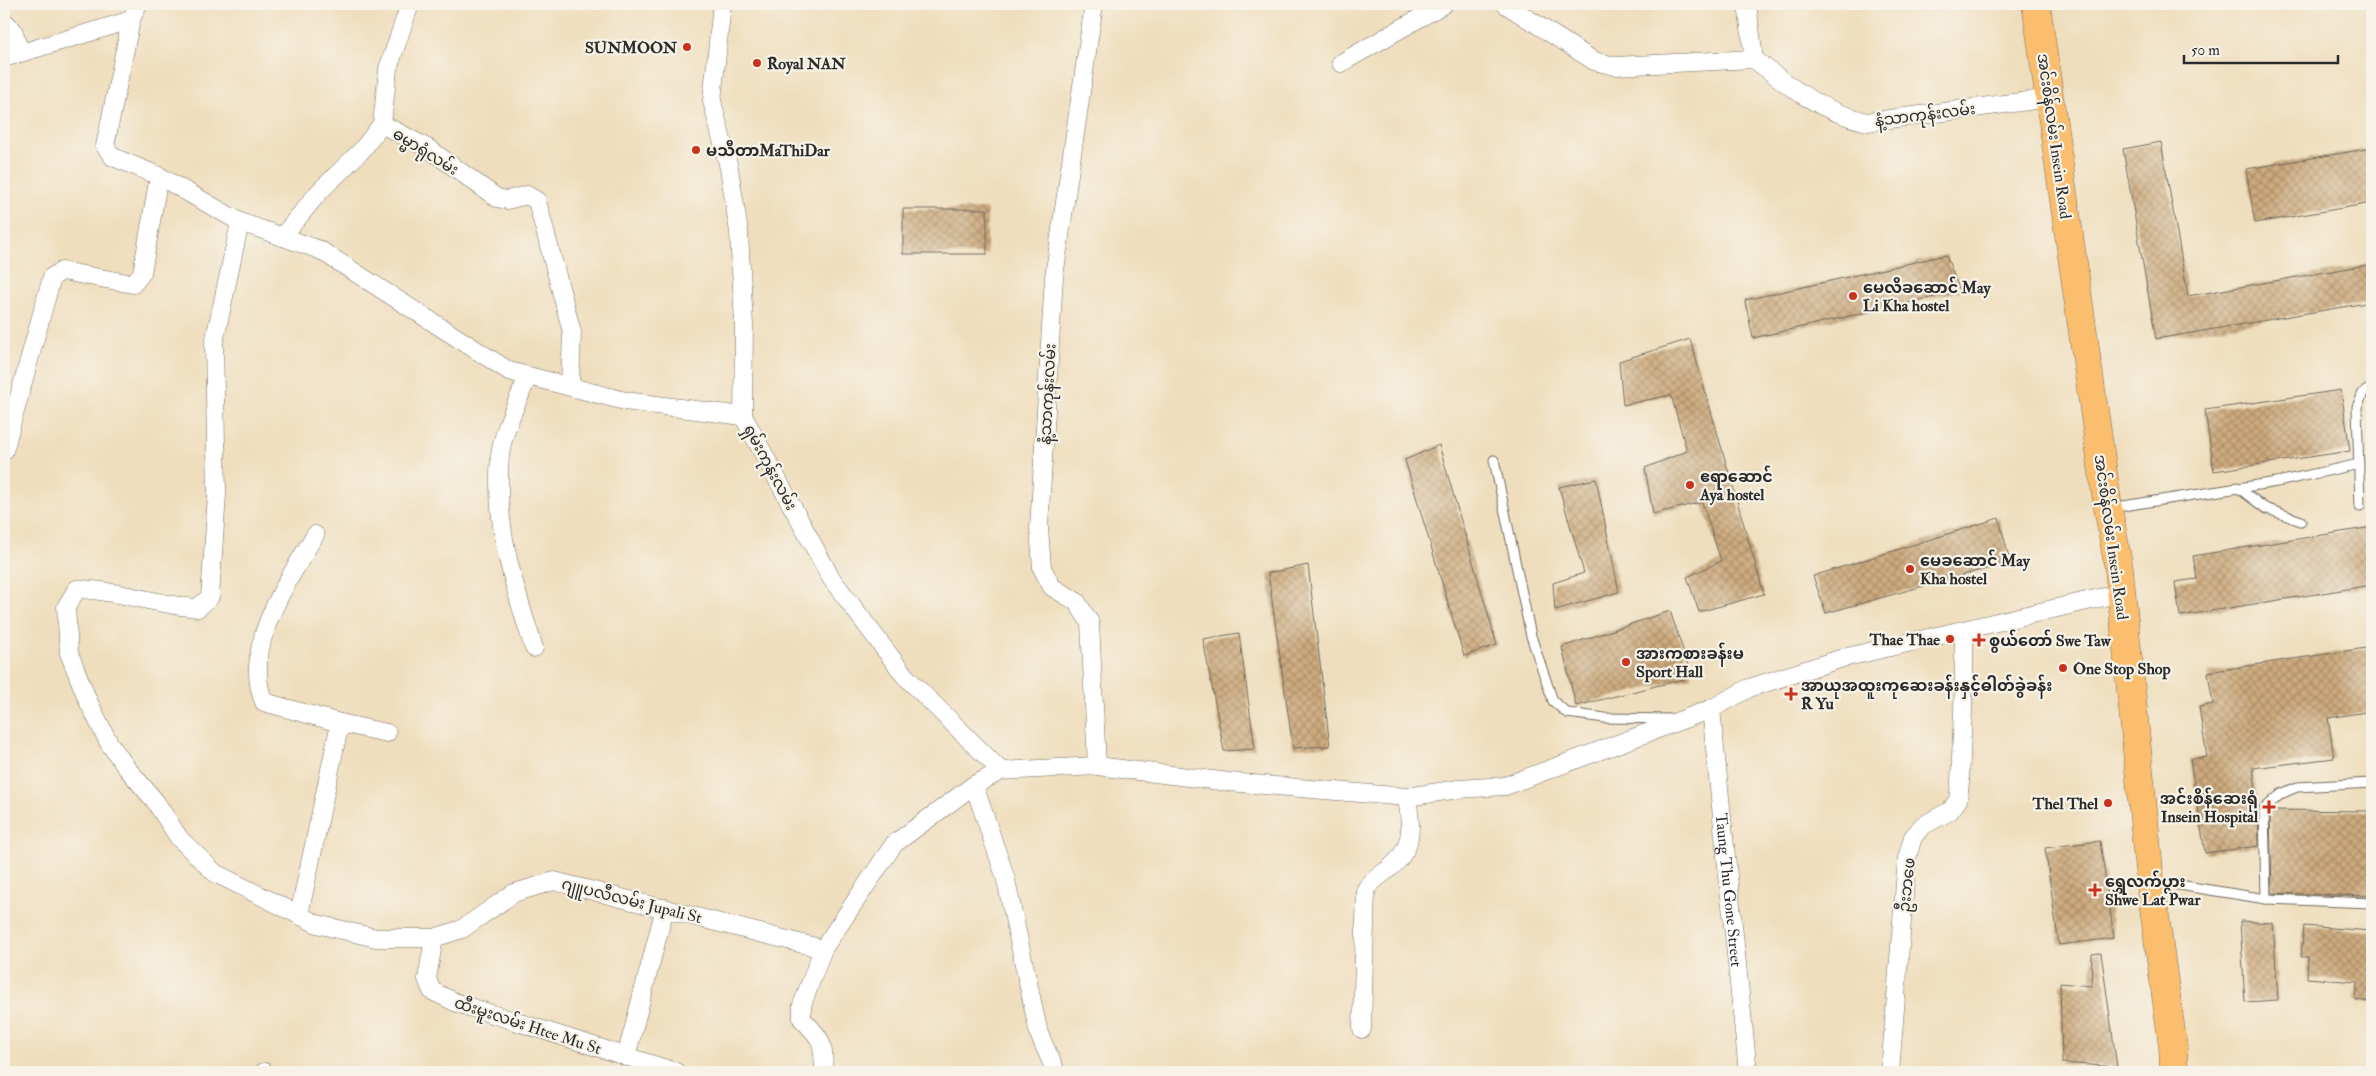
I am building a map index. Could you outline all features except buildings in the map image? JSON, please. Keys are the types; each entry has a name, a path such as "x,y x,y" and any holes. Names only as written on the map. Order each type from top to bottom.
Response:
{"main road":[{"name":"အင်းစိန်လမ်း Insein Road","path":"2036,4 2120,594 2150,880 2174,1072"}],"street":[{"name":"ဓမ္မာရုံလမ်း","path":"410,4 388,69 382,124 429,149 497,198 507,200 527,195 536,201 572,332 570,386"},
{"name":"ရှမ်းကုန်းလမ်း","path":"722,4 712,101 729,168 739,232 744,325 743,416 831,578 905,676 1001,771"},
{"name":"နံ့သာကုန်းလမ်း","path":"1094,4 1054,277 1039,528 1042,568 1052,588 1076,602 1090,624 1097,766"},
{"path":"1340,63 1444,4"},
{"path":"1505,4 1594,61 1616,66 1754,59 1747,4"},
{"path":"134,12 105,146 112,156 159,176 240,222 320,250 509,371 625,401 743,416"},
{"path":"4,21 13,30 12,55 134,12"},
{"name":"နံ့သာကုန်းလမ်း","path":"1754,59 1802,96 1842,116 1867,122 2050,98"},
{"path":"282,237 319,192 362,150 382,124"},
{"path":"4,451 52,277 62,271 133,284 139,279 142,273 159,176"},
{"name":"ဂျူပလီလမ်း Jupali St","path":"240,222 214,343 217,495 210,597 198,608 179,607 100,590 77,589 66,607 69,653 88,701 110,743 126,767 155,801 179,838 214,873 317,924 376,938 434,938 462,929 514,892 554,881 823,949"},
{"path":"528,376 500,455 500,494 501,533 510,573 534,648"},
{"path":"315,535 277,600 270,618 260,646 258,689 264,702 387,734"},
{"path":"824,1072 823,1044 817,1034 802,1019 802,1005 823,949 894,844 974,785 1001,771 1097,766 1229,782 1407,797 1458,789 1505,786 1711,709 1749,688 1843,658 2120,594"},
{"name":"ဦးဘဖေ","path":"1890,1072 1907,858 1913,837 1922,826 1950,811 1958,800 1963,714 1964,631"},
{"name":"Taung Thu Gone Street","path":"1711,709 1748,1072"},
{"path":"298,915 340,723"},
{"path":"974,785 1005,876 1039,1034 1056,1072"},
{"path":"1362,1029 1366,889 1372,881 1400,860 1412,834 1407,797"},
{"path":"626,1057 665,908"},
{"name":"ထီးမူးလမ်း Htee Mu St","path":"434,938 427,980 432,991 457,1003 676,1072"}],"lane":[{"path":"2360,506 2357,407 2363,394 2372,387"},
{"path":"1494,460 1531,636 1552,701 1567,713 1605,718 1684,719"},
{"path":"2108,508 2277,482 2359,464"},
{"path":"2237,488 2266,508 2301,521"},
{"path":"2266,899 2264,809 2281,794 2298,787 2372,783"},
{"path":"2150,880 2266,899 2372,903"}],"place":[{"name":"SUNMOON","path":"687,47"},
{"name":"Royal NAN","path":"757,63"},
{"name":"မသီတာMaThiDar","path":"696,150"},
{"name":"မေလိခဆောင် May Li Kha hostel","path":"1853,296"},
{"name":"ဧရာဆောင် Aya hostel","path":"1690,485"},
{"name":"မေခဆောင် May Kha hostel","path":"1910,569"},
{"name":"Thae Thae","path":"1950,639"},
{"name":"စွယ်တော် Swe Taw","path":"1979,640"},
{"name":"အားကစားခန်းမ Sport Hall","path":"1626,662"},
{"name":"One Stop Shop","path":"2063,668"},
{"name":"အာယုအထူးကုဆေးခန်းနှင့်ဓါတ်ခွဲခန်း R Yu","path":"1791,694"},
{"name":"Thel Thel","path":"2108,803"},
{"name":"အင်းစိန်ဆေးရုံ Insein Hospital","path":"2269,807"},
{"name":"ရွှေလက်ပွား Shwe Lat Pwar","path":"2095,890"}]}
